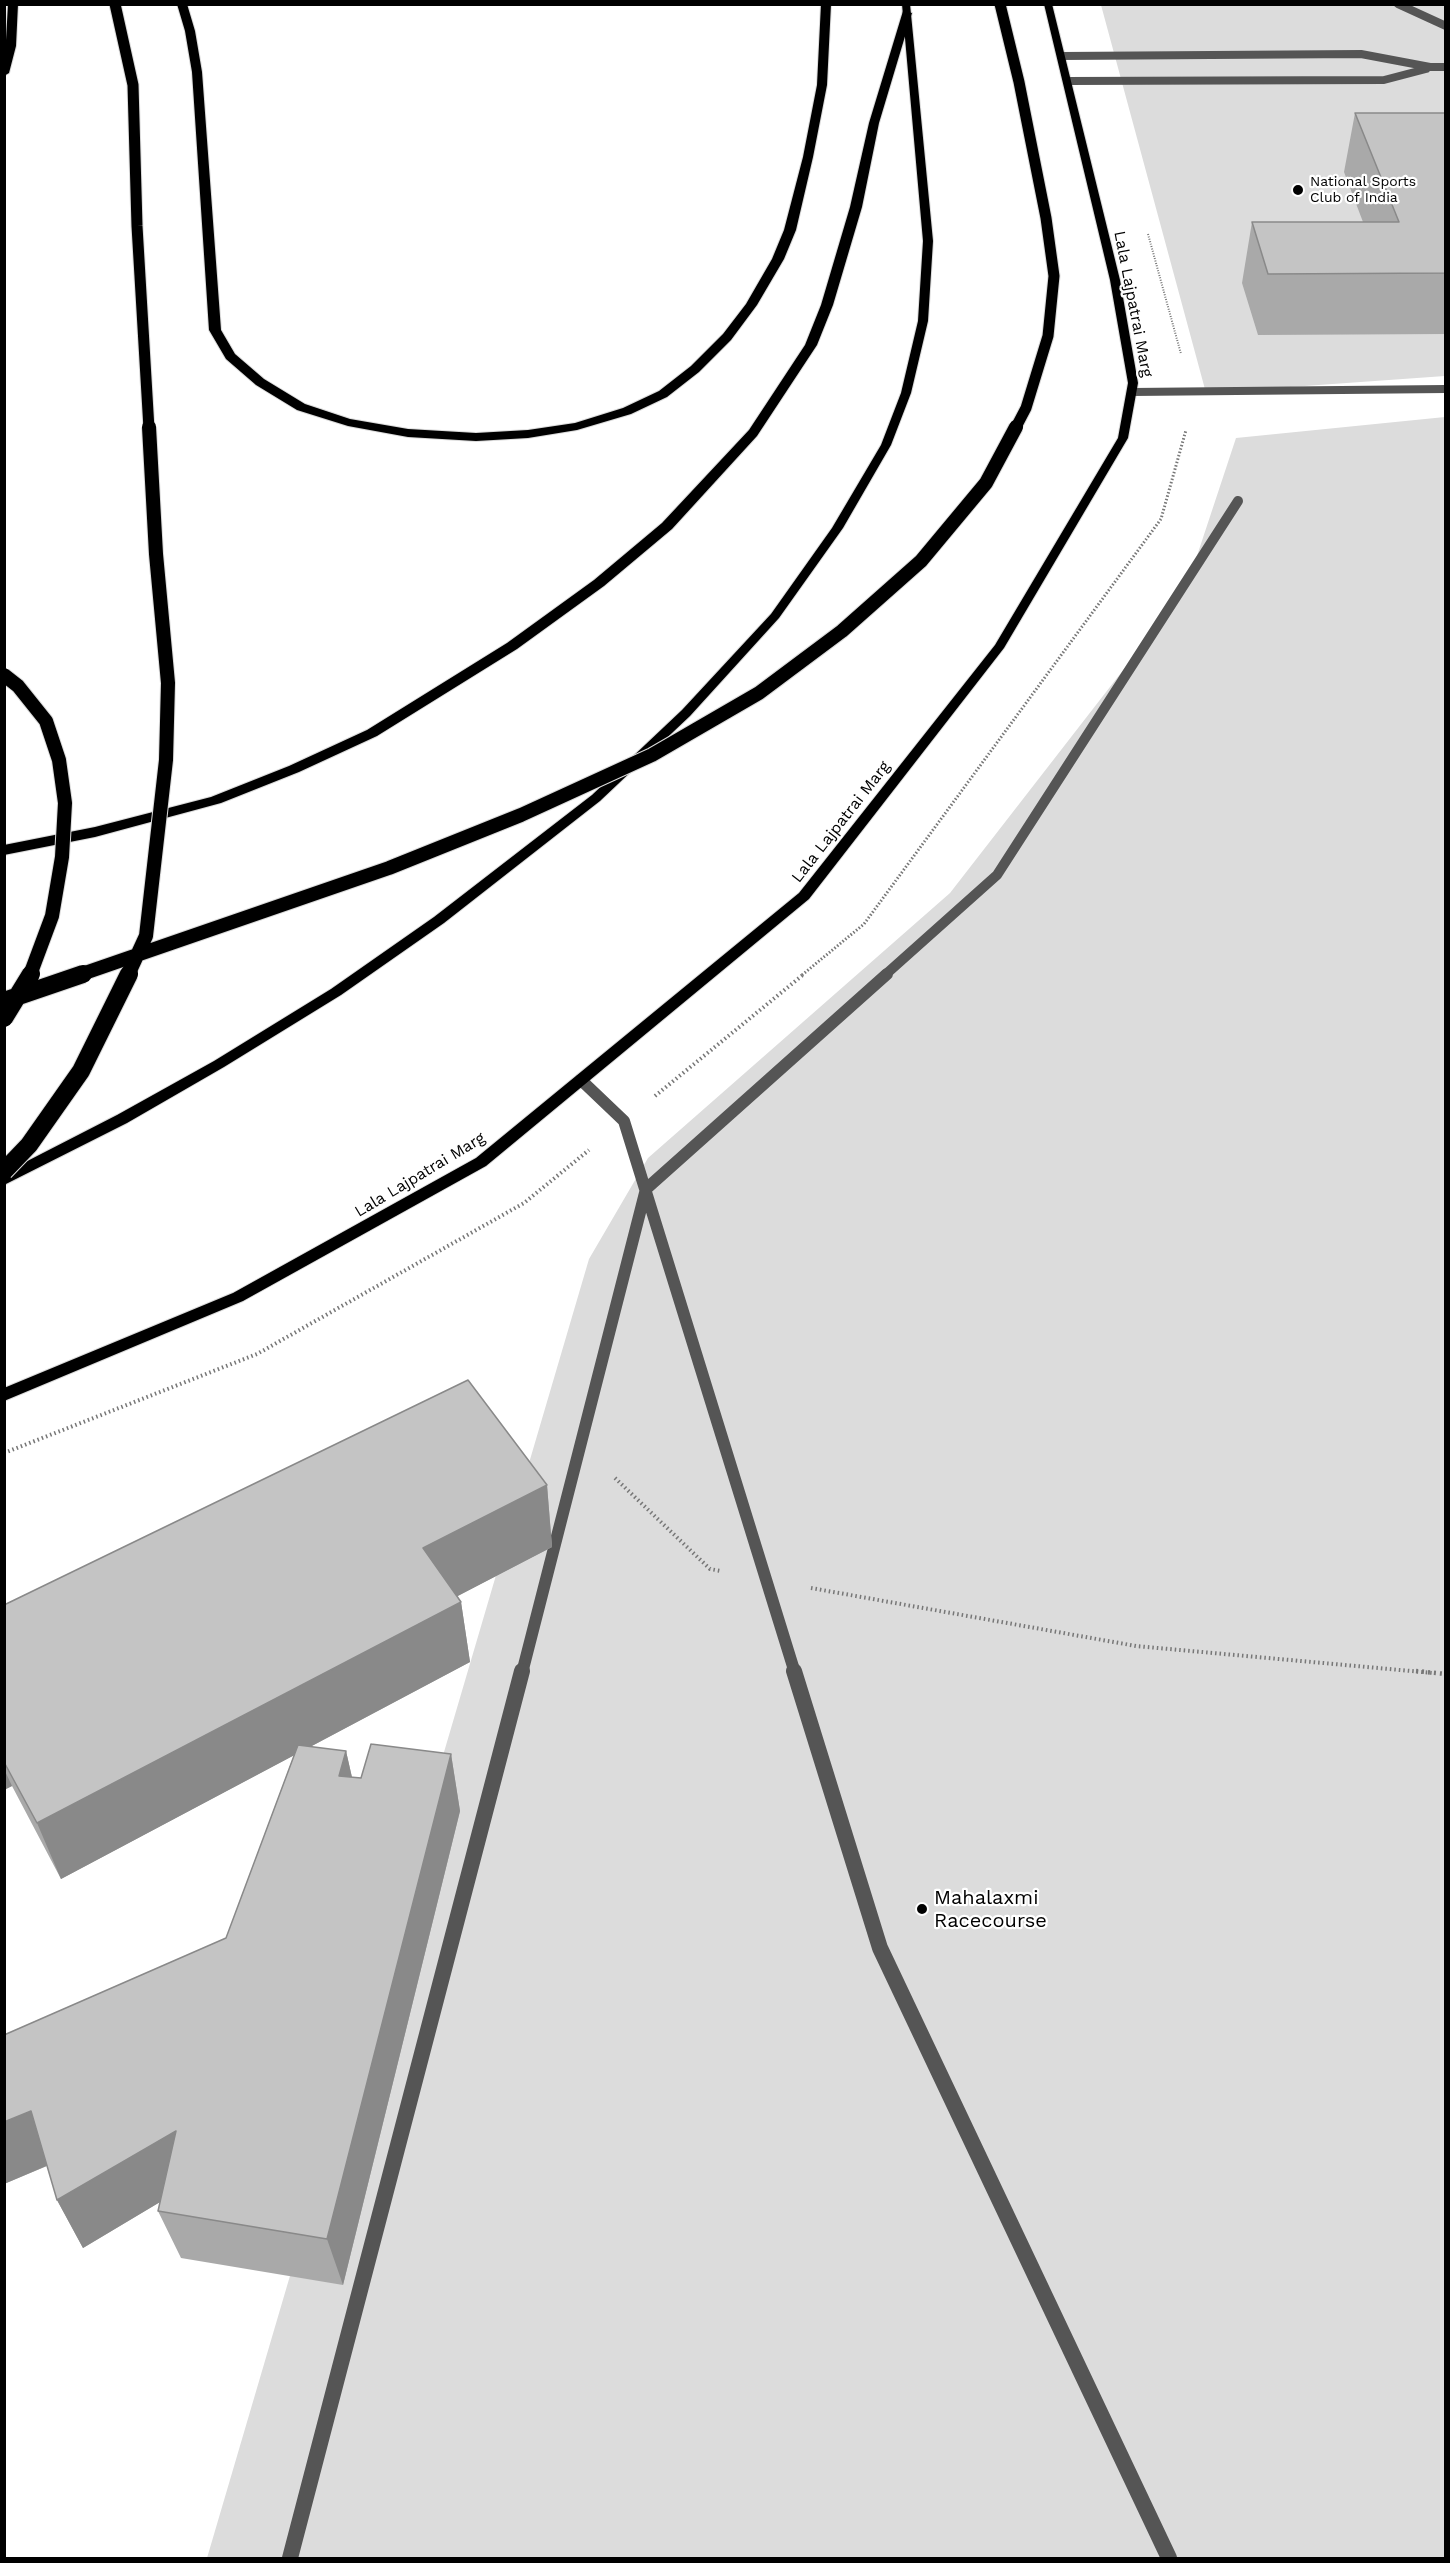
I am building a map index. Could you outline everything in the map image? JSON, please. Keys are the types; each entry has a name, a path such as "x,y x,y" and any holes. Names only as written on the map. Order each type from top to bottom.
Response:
{"highway":[{"path":"4,73 11,46 13,4"},
{"path":"4,1171 29,1145 81,1071 117,1000 146,936 159,836 166,760 168,683 156,554 137,226 133,86 115,4"},
{"path":"182,4 190,31 197,72 215,330 230,356 260,382 301,407 348,422 408,433 476,437 528,434 577,426 627,411 663,394 695,369 719,345 751,305 778,259 790,230 808,157 822,85 826,4"},
{"path":"4,1001 389,868 521,815 652,755 759,693 842,631 921,561 986,483 1026,408 1048,336 1054,276 1021,94 1000,4"},
{"path":"4,850 95,832 216,800 294,769 372,733 512,646 599,583 667,526 753,433 811,345 827,305 856,207 874,123 907,9"},
{"path":"4,675 18,686 46,721 59,760 65,803 62,857 52,916 31,974 4,1018"}],"main road":[{"name":"Lala Lajpatrai Marg","path":"4,1395 248,1292 481,1162 804,896 1000,646 1123,438 1132,392 1115,280 1048,4"},
{"path":"4,1180 122,1119 219,1064 336,992 439,920 596,798 686,713 775,616 837,528 886,445 906,393 923,321 928,241 907,9"}],"lane":[{"path":"1398,4 1446,26"},
{"path":"1061,56 1361,54 1430,68"},
{"path":"1067,81 1384,80 1430,68 1446,67"},
{"path":"1132,392 1446,389"},
{"path":"290,2559 646,1189 997,875 1238,501"},
{"path":"581,1080 624,1121 880,1948 1169,2559"}],"path":[{"path":"4,1453 257,1354 524,1203 864,924 1161,519 1186,436 1185,369 1148,231"},
{"path":"581,1446 710,1569 1136,1647 1446,1674"}],"shaded area":[{"name":"National Sports Club of India","path":"1101,5 1445,5 1445,376 1206,393"},
{"name":"Mahalaxmi Racecourse","path":"1445,417 1445,2558 207,2558 589,1259 648,1158 950,893 1186,589 1236,438"}],"building":[{"path":"1355,113 1446,113 1446,273 1268,274 1252,222 1399,222"},
{"path":"468,1380 547,1485 423,1548 461,1602 37,1823 4,1762 4,1605"},
{"path":"371,1744 451,1754 327,2239 158,2211 176,2131 57,2200 31,2111 4,2122 4,2035 226,1938 298,1745 346,1751 339,1776 361,1778"}],"place":[{"name":"National Sports Club of India","path":"1298,190"},
{"name":"Mahalaxmi Racecourse","path":"922,1909"}]}
